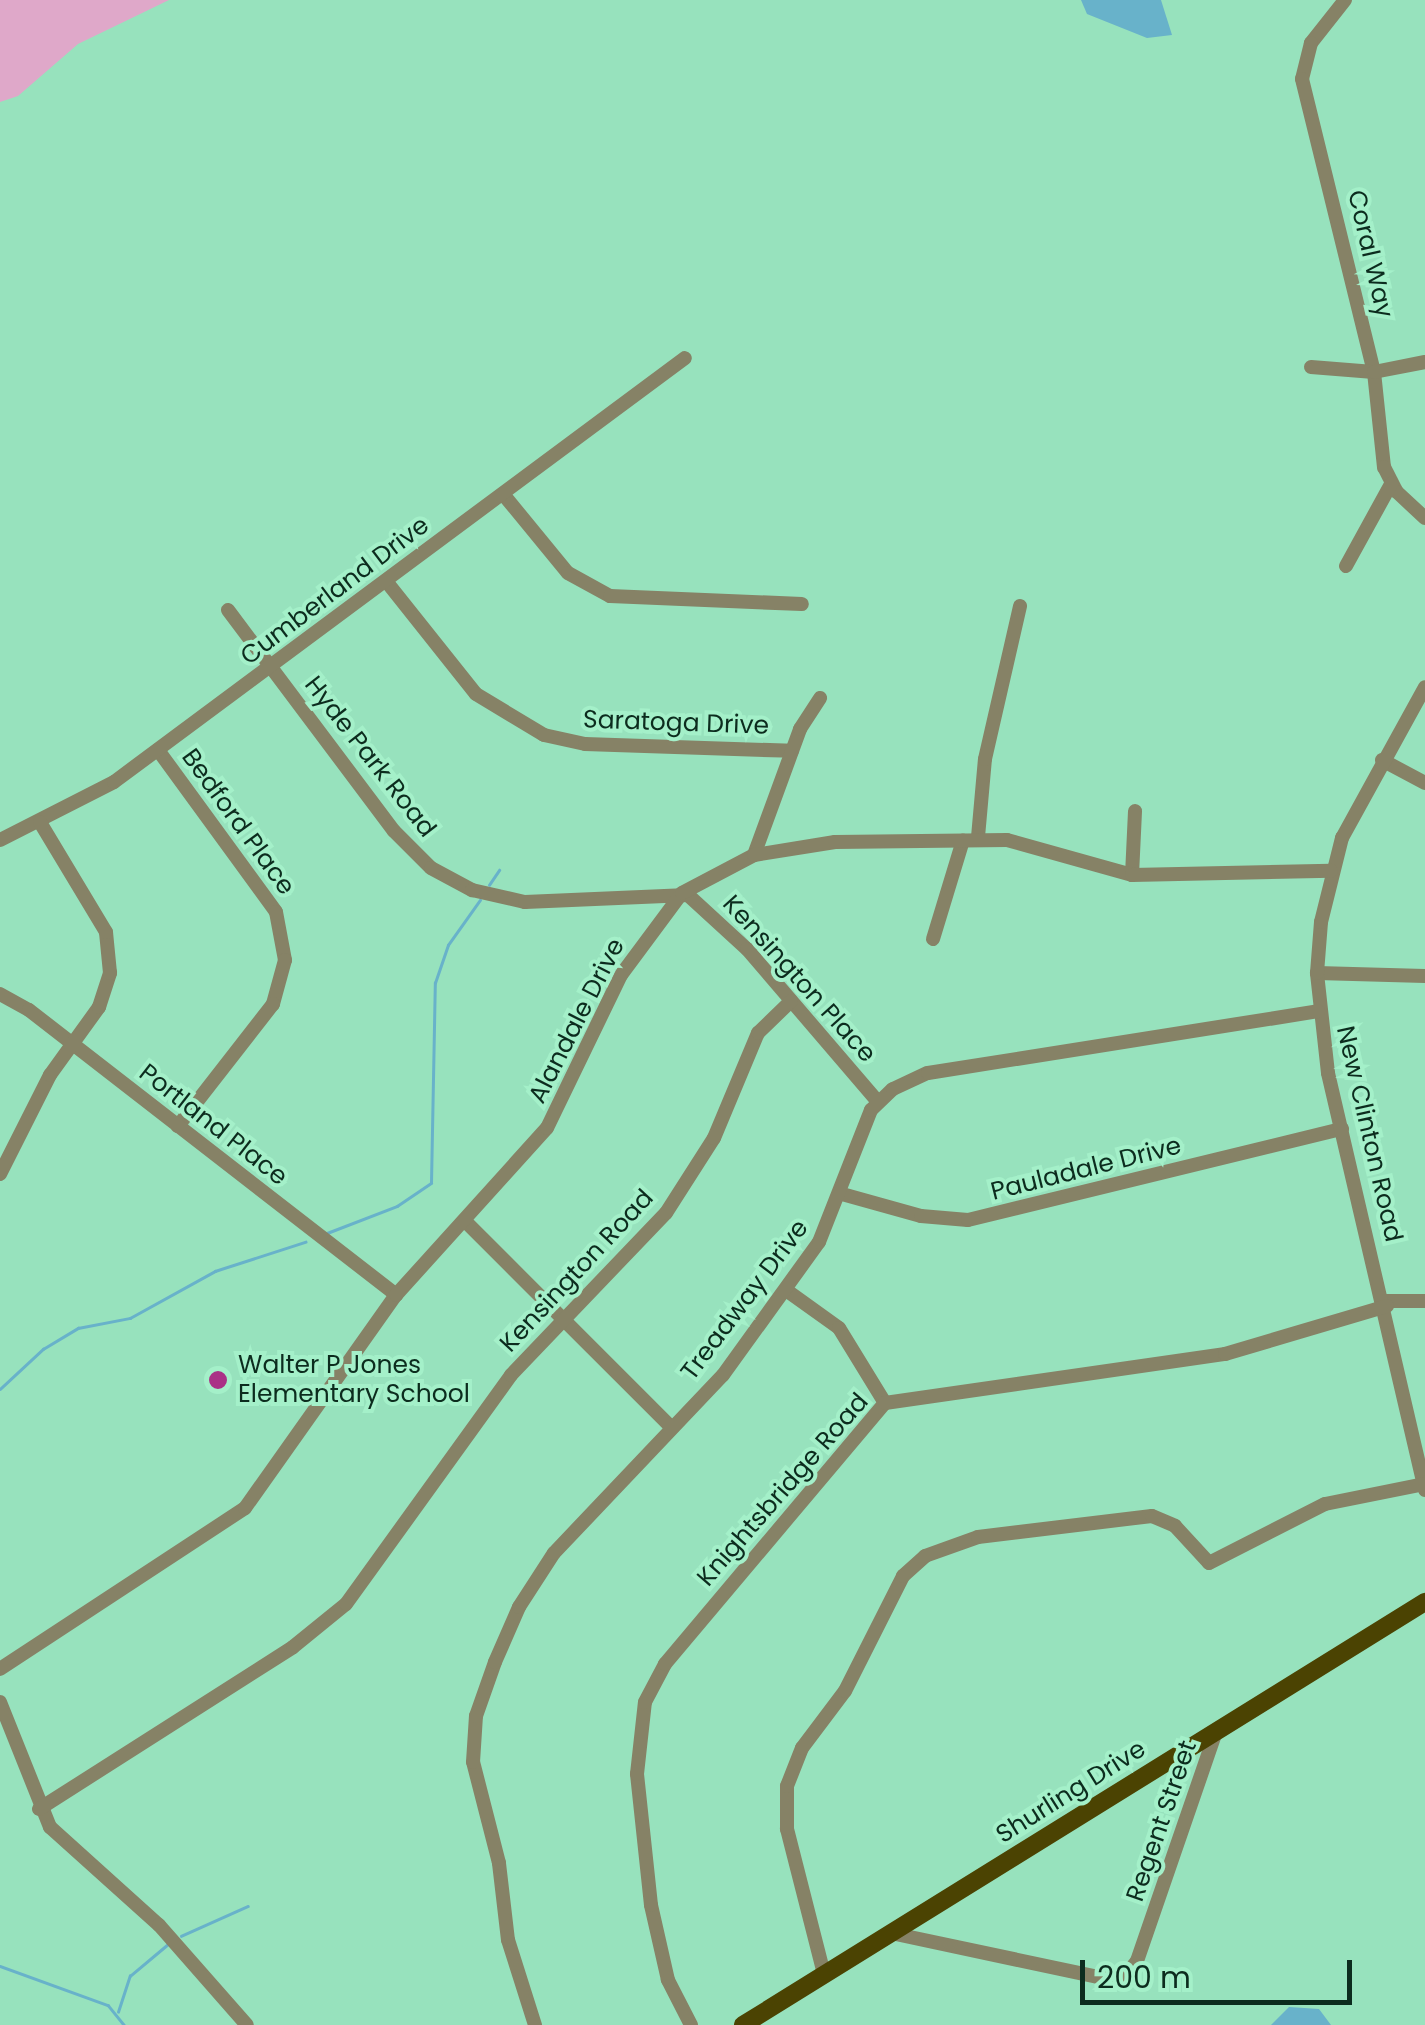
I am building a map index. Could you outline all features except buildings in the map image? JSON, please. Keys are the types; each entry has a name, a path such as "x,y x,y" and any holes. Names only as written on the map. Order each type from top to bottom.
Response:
{"main road":[{"name":"Shurling Drive","path":"743,2025 1425,1602"}],"street":[{"name":"Coral Way","path":"1345,0 1310,42 1302,79 1374,372 1377,440 1391,484 1425,518"},
{"name":"Cumberland Drive","path":"0,840 40,822 158,750 686,358"},
{"path":"1312,367 1374,372 1425,362"},
{"path":"1346,566 1391,484"},
{"path":"503,494 568,573 610,596 802,604"},
{"name":"Saratoga Drive","path":"386,581 476,694 544,735 585,744 792,751"},
{"path":"933,939 970,839 1020,606"},
{"name":"Hyde Park Road","path":"228,610 394,831 451,880 494,897 545,903 682,893"},
{"name":"New Clinton Road","path":"1424,1488 1386,1303 1342,1129 1318,1011 1317,973 1331,871 1382,760 1425,687"},
{"path":"754,855 792,751 820,698"},
{"name":"Bedford Place","path":"158,750 276,912 285,960 268,1013 178,1126"},
{"path":"1382,760 1425,782"},
{"path":"1132,874 1135,811"},
{"path":"0,1174 72,1044 99,1007 110,958 96,914 40,822"},
{"name":"Alandale Drive","path":"0,1669 245,1508 396,1296 467,1224 554,1117 621,976 682,893 754,855 835,842 970,839 1027,843 1132,874 1331,871"},
{"name":"Kensington Place","path":"682,893 714,915 878,1102"},
{"path":"1317,973 1425,976"},
{"name":"Portland Place","path":"0,994 72,1044 396,1296"},
{"name":"Kensington Road","path":"39,1809 292,1647 346,1604 511,1375 666,1213 714,1138 746,1053 791,1001"},
{"path":"878,1102 928,1073 1318,1011"},
{"name":"Treadway Drive","path":"535,2025 508,1940 499,1863 473,1762 476,1716 530,1588 671,1427 722,1375 786,1290 842,1194 855,1140 878,1102"},
{"name":"Pauladale Drive","path":"842,1194 921,1216 968,1220 1342,1129"},
{"path":"467,1224 671,1427"},
{"path":"786,1290 839,1328 885,1403"},
{"name":"Knightsbridge Road","path":"691,2025 668,1980 651,1905 637,1774 645,1702 665,1664 885,1403 1190,1361 1386,1303 1425,1301"},
{"path":"824,1974 787,1829 787,1786 802,1748 845,1692 903,1576 926,1556 978,1537 1152,1516 1174,1526 1209,1563 1325,1504 1424,1488"},
{"path":"0,1702 39,1809 50,1827 182,1948 247,2025"},
{"name":"Regent Street","path":"890,1933 1102,1978 1125,1976 1144,1943 1215,1734"}],"shaded area":[{"path":"0,0 169,0 78,44 18,96 0,102"}],"water":[{"path":"1081,0 1161,0 1172,35 1147,38 1087,14"},
{"path":"1289,2007 1319,2009 1331,2025 1271,2025"}],"waterway":[{"path":"489,885 499,870"},
{"path":"327,1233 397,1206 431,1183 435,983 448,945 480,900"},
{"path":"0,1389 43,1349 78,1328 130,1318 215,1271 305,1242"},
{"path":"181,1936 248,1906"},
{"path":"118,2012 130,1976 167,1945"},
{"path":"0,1966 108,2005 124,2025"}],"place":[{"name":"Walter P Jones Elementary School","path":"218,1380"}]}
